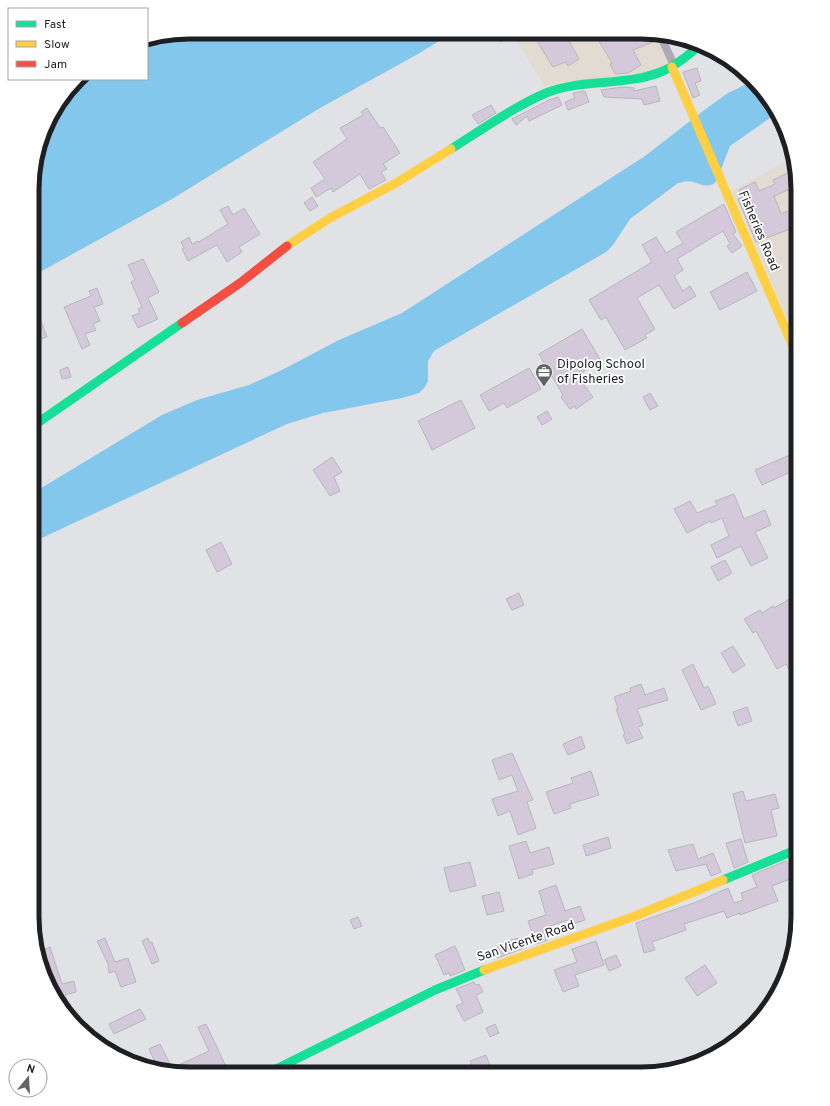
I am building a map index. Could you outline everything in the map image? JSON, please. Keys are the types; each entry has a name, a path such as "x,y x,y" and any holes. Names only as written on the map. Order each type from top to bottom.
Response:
{"street":[{"path":"662,40 673,66"},
{"path":"39,422 240,283 298,238 546,93 571,86 642,77 673,66 695,49"},
{"name":"Fisheries Road","path":"673,66 682,94 722,180 791,342"},
{"name":"San Vicente Road","path":"280,1067 441,988 635,916 791,853"}],"shaded area":[{"path":"516,39 656,40 671,66 656,73 547,90"},
{"path":"788,160 791,180 791,317 787,319 732,191"}],"water":[{"path":"442,39 320,108 172,199 39,273 39,180 44,150 50,132 59,114 76,90 86,80 148,80 148,45 170,40"},
{"path":"748,84 766,106 772,116 730,146 716,182 709,185 688,181 678,183 630,219 613,245 606,252 434,351 428,361 428,381 419,393 402,398 323,413 287,424 39,539 39,489 162,415 197,400 249,385 282,370 339,340 402,313 645,156 728,93"}],"building":[{"path":"499,39 506,39 501,42"},
{"path":"536,39 568,39 579,59 568,66 565,62 553,67"},
{"path":"598,39 652,39 653,42 633,50 641,65 628,73 615,74 610,64 612,63"},
{"path":"697,68 701,81 695,83 700,95 693,98 683,72"},
{"path":"656,86 660,101 644,105 642,99 604,97 601,90 623,87 634,88 634,91"},
{"path":"585,91 589,102 568,110 565,102 575,98 573,93"},
{"path":"558,97 562,105 529,121 527,116 516,125 512,119 549,100"},
{"path":"491,105 496,113 478,124 472,115"},
{"path":"367,108 380,128 383,127 400,153 383,164 387,169 381,172 386,180 369,189 360,174 333,192 331,188 316,197 311,188 325,179 313,162 347,139 340,128 363,115 361,112"},
{"path":"790,172 791,189 774,196 781,214 791,210 791,229 756,242 738,199 743,197 739,190 755,182 759,191 775,184 773,180"},
{"path":"312,197 318,206 310,211 304,203"},
{"path":"724,204 736,232 733,234 742,246 732,253 727,246 730,244 723,231 677,259 683,270 674,276 683,291 690,286 696,296 674,309 659,285 637,298 655,329 645,335 647,338 625,350 606,317 601,320 589,300 652,262 642,245 656,237 666,253 683,243 676,232"},
{"path":"228,206 233,215 244,208 260,234 239,247 242,252 227,262 217,245 188,261 182,249 184,248 181,242 189,237 192,244 198,241 199,242 228,224 220,210"},
{"path":"143,259 159,292 148,298 158,319 138,328 132,316 140,313 138,309 142,307 131,282 135,280 128,265"},
{"path":"747,272 757,291 720,310 710,292"},
{"path":"97,288 103,304 94,307 100,321 93,324 96,330 85,334 90,345 82,349 64,307 91,296 89,291"},
{"path":"41,321 47,337 39,339 39,322"},
{"path":"582,329 601,361 577,375 593,397 576,409 575,406 570,409 561,397 563,395 539,354"},
{"path":"68,367 71,377 62,379 60,370"},
{"path":"529,368 541,389 507,408 504,403 489,411 480,395"},
{"path":"650,393 658,406 650,410 643,397"},
{"path":"461,400 475,428 432,450 418,421"},
{"path":"547,411 552,419 542,425 537,417"},
{"path":"790,455 791,457 791,472 762,485 755,470"},
{"path":"332,457 342,472 334,477 340,491 330,496 313,470"},
{"path":"734,494 744,519 765,510 771,525 755,532 768,558 751,566 741,546 717,558 711,545 729,536 722,518 711,523 710,521 687,533 674,509 690,501 697,513 717,505 715,501"},
{"path":"221,542 232,564 217,572 206,550"},
{"path":"725,560 732,573 718,581 711,567"},
{"path":"519,593 524,605 512,610 506,599"},
{"path":"791,598 791,673 786,664 777,669 756,631 753,633 744,619 760,610 762,613 773,606 774,608"},
{"path":"733,646 745,665 733,673 721,653"},
{"path":"693,664 704,688 708,686 716,704 701,710 682,670"},
{"path":"641,684 645,695 664,688 668,700 637,709 643,725 638,727 643,738 627,744 623,735 625,734 616,709 618,708 614,697 631,691 630,688"},
{"path":"747,707 752,721 738,726 733,712"},
{"path":"581,736 585,748 568,755 563,744"},
{"path":"512,753 533,800 527,802 536,828 518,835 510,811 498,816 492,799 518,791 512,775 499,780 492,760"},
{"path":"591,771 599,795 570,804 571,808 554,814 546,792 573,783 571,778"},
{"path":"743,791 746,801 775,794 779,808 771,810 777,836 745,843 733,794"},
{"path":"608,837 611,848 586,856 583,845"},
{"path":"741,839 748,862 734,868 726,843"},
{"path":"526,841 530,853 549,847 554,864 532,870 533,874 519,879 509,846"},
{"path":"693,844 698,859 713,853 721,872 711,876 706,864 676,871 668,850"},
{"path":"786,861 788,864 791,863 791,879 772,886 778,901 740,915 740,913 727,918 724,911 684,924 686,930 652,942 655,950 644,953 636,923 699,901 728,888 734,903 743,900 741,893 757,887 752,875"},
{"path":"470,862 476,886 450,892 444,868"},
{"path":"556,885 565,911 580,906 585,920 573,924 571,919 544,928 548,940 536,944 528,921 546,915 539,891"},
{"path":"499,892 504,911 487,915 482,896"},
{"path":"358,917 362,926 354,929 350,920"},
{"path":"105,938 115,962 128,958 136,982 121,987 115,971 109,973 108,964 97,941"},
{"path":"148,938 150,943 152,942 159,961 152,964 142,941"},
{"path":"519,938 522,949 497,958 495,948 508,945 507,941"},
{"path":"596,941 604,965 575,975 579,986 563,992 554,970 577,962 572,949"},
{"path":"455,946 465,970 450,976 449,973 444,975 435,955"},
{"path":"50,947 62,984 74,981 76,992 65,995 67,1000 64,1000 50,974 43,950"},
{"path":"616,955 621,966 609,971 604,960"},
{"path":"705,965 717,983 697,996 685,978"},
{"path":"474,982 476,985 479,984 483,992 476,995 483,1012 464,1021 456,1006 463,1003 456,989"},
{"path":"140,1009 146,1019 114,1034 109,1024"},
{"path":"206,1024 226,1067 175,1067 209,1051 198,1027"},
{"path":"495,1024 499,1033 490,1037 486,1028"},
{"path":"160,1044 171,1066 155,1063 149,1049"},
{"path":"486,1055 490,1067 472,1067 470,1061"}],"traffic: fast":[{"path":"451,149 510,112 546,93 575,85 619,81 649,76 672,66 695,49"},
{"path":"39,422 182,323"},
{"path":"723,880 791,852"},
{"path":"280,1067 435,990 484,970"}],"traffic: slow":[{"path":"672,67 791,342"},
{"path":"287,246 330,218 396,183 451,149"},
{"path":"484,970 635,916 723,880"}],"traffic: jam":[{"path":"182,323 240,283 287,246"}],"place":[{"name":"Dipolog School of Fisheries","path":"544,387"}]}
